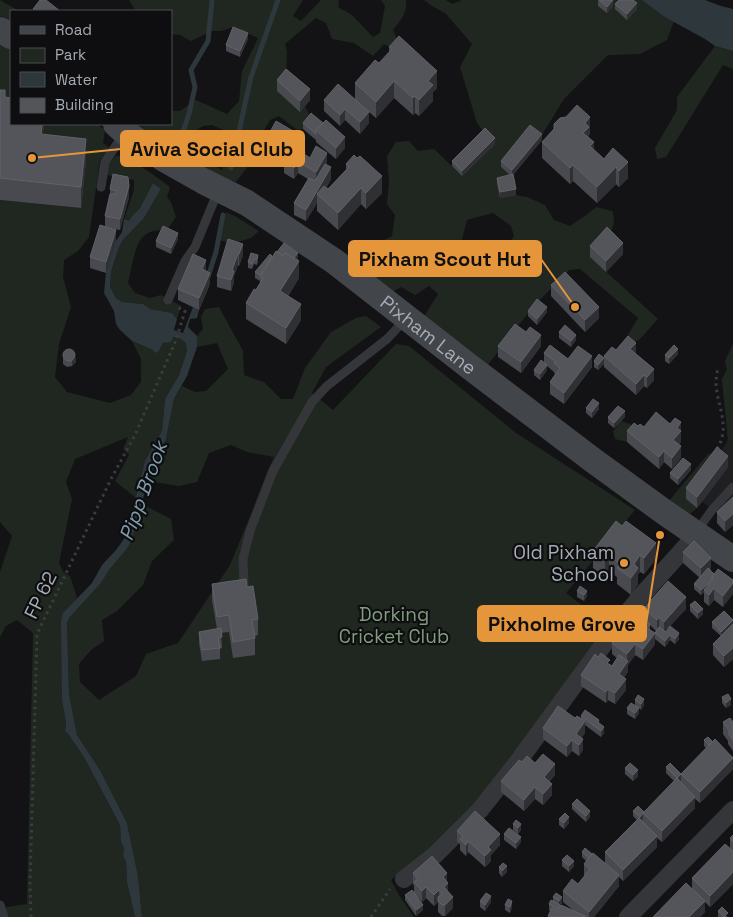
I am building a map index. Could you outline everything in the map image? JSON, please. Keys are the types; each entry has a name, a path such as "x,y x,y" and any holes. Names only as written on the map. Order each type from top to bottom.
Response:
{"main road":[{"name":"Pixham Lane","path":"121,128 164,159 247,203 334,261 501,392 594,461 733,559"}],"street":[{"path":"404,880 436,855 480,810 517,763 620,622 689,543 695,533"},
{"path":"628,917 733,810"}],"lane":[{"path":"101,187 105,162 117,144 121,128"},
{"path":"168,300 185,261 196,247 219,188"},
{"path":"229,588 244,586 243,559 250,530 273,471 312,402 327,386 387,340 407,318"},
{"path":"695,533 712,510 733,488"},
{"path":"0,905 4,917"}],"path":[{"name":"FP 62","path":"31,917 30,884 37,634 115,471 135,434 180,330 185,311 168,300"},
{"path":"715,452 722,441 724,429 716,384 718,367"},
{"path":"371,917 388,890 404,880"}],"shaded area":[{"path":"733,344 733,525 725,532 717,523 723,517 702,502 697,508 686,499 728,440 722,379 727,370 725,361"}],"green space":[{"path":"0,0 17,10 10,10 10,21 0,16"},
{"path":"129,0 303,0 293,16 301,21 321,0 339,0 338,7 352,15 373,37 380,33 385,6 381,0 406,0 404,13 393,30 398,41 391,48 384,44 373,56 354,43 332,39 326,23 316,18 285,44 287,51 286,80 305,106 311,119 303,129 297,130 279,116 270,120 257,142 249,165 236,182 208,173 195,166 134,125 172,125 172,111 180,111 196,100 227,114 239,101 242,71 258,38 233,27 221,31 212,31 191,41 180,35 172,34 172,10 135,10","holes":["212,125 233,134 222,170 186,151 193,132 203,126"]},
{"path":"424,0 446,0 452,4 461,0 642,0 663,16 674,21 667,40 640,54 608,55 564,99 540,138 512,176 500,198 516,195 527,197 545,205 554,220 570,226 596,207 612,211 614,218 611,230 604,242 590,257 658,319 639,340 629,343 625,340 638,318 580,269 569,270 533,307 487,366 425,322 425,315 438,294 429,286 415,295 401,287 394,291 373,279 368,268 378,243 392,236 395,215 387,204 389,182 387,156 396,142 409,141 418,151 434,149 462,176 485,134 477,123 460,67 472,44 446,14","holes":["493,213 511,226 514,236 498,261 469,276 458,255 467,220"]},
{"path":"0,43 10,48 10,118 0,111"},
{"path":"715,46 733,51 733,69 723,65 666,157 657,159 655,148 677,110 677,97"},
{"path":"44,125 98,125 105,130 103,143 110,148 100,160 89,237 78,251 64,260 63,277 71,307 59,344 55,377 67,392 110,403 131,395 141,382 141,359 132,341 159,351 163,343 173,337 187,343 187,351 179,375 165,399 162,431 145,461 136,498 115,481 129,455 123,449 128,437 75,459 66,482 72,499 59,563 63,572 70,576 77,598 64,613 62,700 66,723 65,731 85,759 120,825 127,882 135,917 0,917 0,913 7,907 27,904 33,633 17,620 6,626 0,637 0,572 12,536 0,522 0,200 81,208 41,155"},
{"path":"116,156 124,156 170,187 167,197 171,202 176,217 167,230 150,232 143,236 134,255 128,283 135,293 150,298 161,295 181,306 177,319 172,313 149,309 143,304 122,302 116,298 110,287 111,272 119,247 123,240 144,218 160,188 153,183 140,208 129,222 124,219 134,190 134,180 107,175 108,164"},
{"path":"226,212 259,231 251,238 231,244 220,240"},
{"name":"Dorking Cricket Club","path":"219,307 243,351 244,375 264,382 281,399 293,399 305,368 331,332 356,318 366,316 381,327 326,367 312,393 333,410 396,344 409,346 516,433 635,510 566,593 609,626 475,806 438,847 408,865 391,880 414,917 142,917 138,876 127,823 100,770 77,735 69,694 67,623 69,618 101,583 126,550 131,542 142,504 171,519 174,540 152,561 143,585 117,611 102,620 104,641 91,650 79,664 80,682 99,700 136,676 146,654 178,643 230,565 274,457 247,452 231,445 209,453 197,482 179,486 148,481 152,466 166,439 174,399 182,386 195,392 206,391 228,369 217,343 197,347 197,336 203,329 201,317 205,309"},
{"path":"733,344 733,440 728,440 722,379 727,370 725,361"},
{"path":"621,421 630,424 634,430 634,434 627,442 615,439 613,431"},
{"path":"709,453 717,458 686,499 697,508 690,514 683,513 668,502"}],"water":[{"path":"642,0 705,0 733,9 733,51 715,46 663,16"},
{"path":"153,183 160,190 144,218 123,240 119,247 111,272 110,287 116,298 122,302 143,304 150,309 172,313 177,319 174,330 183,333 193,307 199,310 197,318 190,319 188,327 197,336 197,347 187,376 174,399 166,439 152,466 131,542 101,583 69,618 67,623 69,694 77,735 100,770 127,823 138,876 142,917 135,917 127,882 120,825 85,759 65,731 66,723 62,700 61,621 63,613 92,583 102,565 126,536 145,461 162,431 165,399 179,375 187,351 186,343 181,339 173,337 171,342 163,343 159,351 155,353 153,350 132,341 116,324 114,311 104,293 106,273 116,241 122,232 124,219 129,221 140,208"}],"building":[{"path":"40,0 46,0 59,10 34,10 33,9"},
{"path":"599,0 613,0 607,7"},
{"path":"619,0 633,0 637,3 627,14 615,4"},
{"path":"233,27 248,33 240,51 226,45"},
{"path":"399,36 437,71 428,81 433,85 419,100 415,96 413,98 394,81 376,102 355,83 375,60 379,63 392,49 389,47"},
{"path":"286,69 310,89 300,101 277,80"},
{"path":"338,84 369,112 360,122 345,109 340,115 324,100"},
{"path":"0,90 5,90 5,97 10,98 10,125 42,125 41,134 86,139 81,187 0,178"},
{"path":"577,105 590,117 585,123 589,127 583,133 594,142 590,146 604,159 613,148 628,162 619,171 616,167 597,187 573,165 570,168 542,142 554,129 554,124 560,118 566,117"},
{"path":"311,113 323,123 316,130 316,134 303,123"},
{"path":"326,120 345,137 336,148 316,130"},
{"path":"276,121 305,138 299,148 310,158 316,146 327,153 316,172 298,162 294,168 284,162 287,156 264,143"},
{"path":"530,125 542,134 512,170 501,161"},
{"path":"485,128 495,138 462,171 452,161"},
{"path":"354,155 357,158 360,156 382,176 366,193 361,188 338,213 317,194 324,186 328,189 349,167 346,164"},
{"path":"325,164 331,167 306,210 294,203 309,178 315,181"},
{"path":"113,174 128,177 129,186 120,219 105,216 110,194 116,194 117,191 110,189"},
{"path":"513,174 516,189 500,192 497,178"},
{"path":"100,225 116,230 106,262 90,257"},
{"path":"163,226 178,233 171,248 156,241"},
{"path":"607,227 623,243 606,261 590,246"},
{"path":"228,239 243,244 232,270 234,271 231,280 217,276"},
{"path":"284,243 298,253 294,258 285,253 283,256 277,252"},
{"path":"276,251 283,256 285,253 299,261 280,291 301,304 286,328 246,303 263,278 260,277"},
{"path":"251,253 258,255 257,260 254,259 252,264 248,262"},
{"path":"193,254 206,260 202,269 210,273 199,298 178,289"},
{"path":"270,254 272,256 260,275 255,272"},
{"path":"565,272 599,307 585,320 551,285"},
{"path":"537,299 547,307 537,319 528,311"},
{"path":"515,324 526,332 530,327 541,335 521,362 498,346"},
{"path":"565,325 576,335 571,341 559,332"},
{"path":"628,336 636,343 630,349 654,369 647,377 644,375 636,384 604,356 612,347 616,350"},
{"path":"550,345 568,359 578,346 592,356 564,393 550,382 560,368 554,363 556,362 544,353"},
{"path":"674,345 678,349 669,358 665,355"},
{"path":"71,349 74,350 74,360 67,361 64,360 63,353 64,350"},
{"path":"599,354 604,358 598,365 594,361"},
{"path":"541,360 547,365 540,374 534,370"},
{"path":"593,399 599,403 592,412 586,408"},
{"path":"618,406 625,411 614,423 608,417"},
{"path":"656,412 670,424 675,418 681,422 677,428 681,431 673,440 681,446 672,458 664,451 659,457 627,431 634,423 644,427"},
{"path":"717,447 728,456 697,497 686,488"},
{"path":"683,458 691,464 678,479 670,473"},
{"path":"733,497 733,514 725,521 717,512"},
{"path":"616,521 622,526 626,521 656,543 644,558 640,555 634,564 638,568 631,578 617,568 620,564 609,555 605,560 593,551"},
{"path":"694,541 711,558 701,568 683,552"},
{"path":"708,568 714,574 712,580 701,590 694,584"},
{"path":"718,569 733,580 733,583 723,596 714,588 709,595 704,590"},
{"path":"246,579 247,587 253,586 258,619 252,620 255,638 233,642 229,615 217,617 212,584"},
{"path":"668,581 686,597 664,622 659,617 657,620 644,608"},
{"path":"580,586 587,591 584,595 577,591"},
{"path":"695,601 703,609 698,613 690,605"},
{"path":"724,611 733,620 721,632 712,622"},
{"path":"635,613 650,624 647,628 655,633 643,649 635,644 627,654 612,643"},
{"path":"733,624 733,648 724,656 713,644"},
{"path":"670,626 679,633 675,639 670,635 665,641 655,633 659,627 666,632"},
{"path":"221,628 222,637 218,638 220,648 202,650 199,632"},
{"path":"601,653 610,660 607,663 612,666 619,655 628,661 619,674 626,679 615,693 608,689 606,692 581,675 595,654 598,657"},
{"path":"728,694 731,699 726,703 722,697"},
{"path":"638,695 644,699 641,704 635,700"},
{"path":"631,703 639,708 635,713 627,708"},
{"path":"558,706 575,718 577,716 585,721 576,734 583,739 579,745 572,740 567,746 543,728"},
{"path":"585,710 599,720 598,722 604,727 601,731 581,716"},
{"path":"730,718 733,722 733,740 723,722"},
{"path":"708,737 712,741 709,745 704,740"},
{"path":"715,739 733,758 700,792 681,774"},
{"path":"543,754 555,764 544,777 552,784 543,794 535,787 524,800 501,781 519,760 522,762 527,756 535,763"},
{"path":"630,763 638,770 633,775 625,768"},
{"path":"670,763 681,774 677,778 666,767"},
{"path":"677,778 695,797 662,831 643,813"},
{"path":"577,799 590,811 586,816 572,804"},
{"path":"638,806 644,812 640,817 633,811"},
{"path":"475,811 500,834 488,847 491,850 485,856 468,841 466,845 460,839 463,836 457,831"},
{"path":"565,813 569,817 564,823 559,819"},
{"path":"639,818 657,836 623,870 605,852"},
{"path":"516,820 521,824 518,828 513,824"},
{"path":"509,828 521,837 516,843 504,834"},
{"path":"725,844 733,851 733,872 710,896 692,878"},
{"path":"585,848 592,854 589,858 582,852"},
{"path":"593,853 619,875 589,912 563,891 572,879 578,884 590,869 584,864"},
{"path":"567,855 574,861 569,866 562,860"},
{"path":"432,856 447,873 443,877 448,883 444,887 453,897 445,905 438,901 438,897 442,894 439,890 434,895 426,887 422,891 414,882 418,879 413,873"},
{"path":"503,863 507,866 502,871 499,867"},
{"path":"686,883 705,901 689,917 653,917"},
{"path":"412,890 423,905 416,910 405,895"},
{"path":"486,893 491,896 485,905 480,901"},
{"path":"556,893 562,897 559,901 553,897"},
{"path":"508,899 512,901 510,907 505,905"},
{"path":"551,900 560,905 558,909 549,904"},
{"path":"561,905 585,917 548,916 552,908 558,911"},
{"path":"722,907 728,913 724,917 718,911"}],"waterway":[{"name":"Pipp Brook","path":"178,146 189,114 195,87 191,70 208,41 212,0"},
{"name":"Pipp Brook","path":"231,168 251,77 278,0"},
{"name":"Pipp Brook","path":"208,277 216,252 223,215"}],"place":[{"name":"Aviva Social Club","path":"32,158"},
{"name":"Pixham Scout Hut","path":"575,307"},
{"name":"Pixholme Grove","path":"660,535"},
{"name":"Old Pixham School","path":"624,563"}]}
